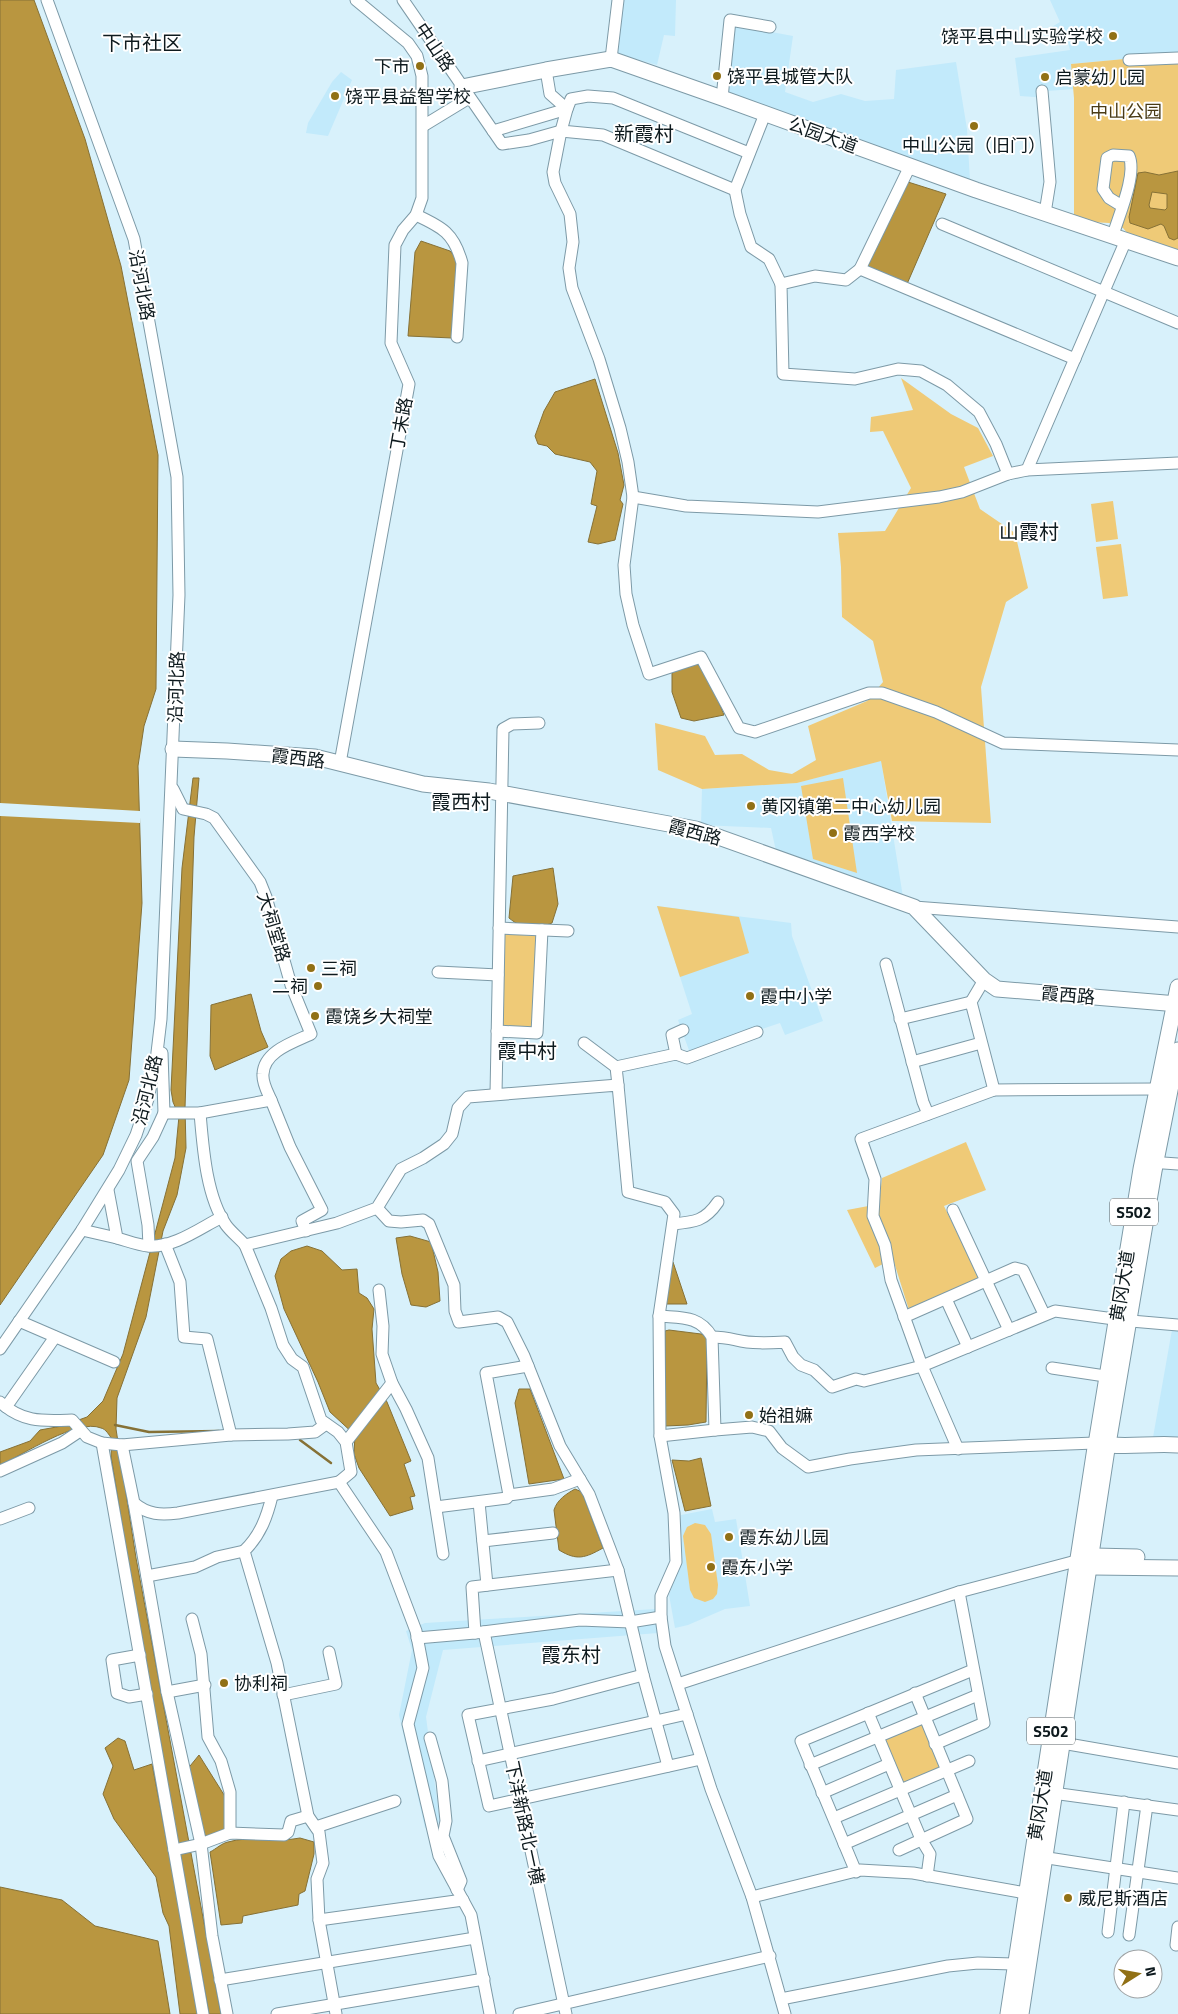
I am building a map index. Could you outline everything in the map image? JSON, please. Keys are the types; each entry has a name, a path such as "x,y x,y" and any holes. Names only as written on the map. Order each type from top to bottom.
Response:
{"main road":[{"name":"公园大道","path":"466,92 546,70 611,59 910,166 1178,258"},
{"name":"霞西路","path":"173,749 315,757 423,784 501,793 696,829 914,907 984,980 996,989 1178,1004"},
{"name":"黄冈大道","path":"1008,2014 1100,1444 1142,1169 1178,987"},
{"name":"黄冈大道","path":"1021,2014 1100,1444 1178,1050"},
{"path":"1100,1444 1111,1446 1178,1445"},
{"path":"1178,1558 1093,1561 1178,1568"}],"street":[{"name":"沿河北路","path":"0,1349 108,1190 136,1135 148,1099 156,1060 161,1019 180,595 177,477 134,239 47,0"},
{"name":"丁未路","path":"340,764 409,384 391,343 394,245 403,230 416,215 422,198 422,76 417,56 408,43 356,0"},
{"name":"中山路","path":"403,0 502,144 529,140 561,131"},
{"path":"611,59 618,0"},
{"path":"722,98 730,20 770,27"},
{"path":"1129,60 1178,58"},
{"path":"546,70 550,94 567,109"},
{"path":"423,126 466,92"},
{"path":"1042,92 1050,182 1045,213"},
{"path":"750,153 613,98 588,96 570,99 561,131 553,172 555,183 570,214 573,242 569,268 572,288 599,359 620,428 628,462 633,497 624,565 626,594 633,625 649,674 667,670 701,657 739,728 755,732 869,692 882,693 936,712 1003,743 1178,750"},
{"path":"493,131 567,109"},
{"path":"765,114 735,190 740,214 751,247 769,259 781,284 784,374 855,379 898,369 921,371 947,386 979,412 996,444 1008,474"},
{"path":"561,131 603,135 735,190"},
{"path":"781,284 815,276 846,280 860,269 910,166"},
{"path":"1026,470 1104,292 1120,237 1122,206"},
{"path":"416,215 441,227 453,239 460,255 462,262 457,337"},
{"path":"942,224 1178,323"},
{"path":"860,269 1075,359"},
{"path":"633,497 686,506 818,512 939,497 962,492 1008,474 1026,470 1178,463"},
{"path":"496,1094 503,729 512,724 539,723"},
{"name":"大祠堂路","path":"172,787 182,809 206,814 214,818 260,882 291,985 311,1034 275,1052 268,1061 262,1074 271,1100"},
{"path":"914,907 1178,927"},
{"path":"499,928 568,931"},
{"path":"497,1031 537,1033 542,930"},
{"path":"886,964 928,1114"},
{"path":"438,972 498,975"},
{"path":"984,980 971,1002 994,1090"},
{"path":"900,1019 971,1002"},
{"path":"161,1019 164,1113 153,1137 136,1161 148,1225 157,1245 180,1282 184,1337 207,1339 232,1435"},
{"path":"676,1054 672,1035 683,1030"},
{"path":"616,1067 676,1054 687,1058 757,1032"},
{"path":"584,1043 616,1067 628,1192 665,1202 674,1214 659,1316 660,1436 674,1513 676,1562 661,1596 661,1617 665,1646 711,1790 752,1897 785,2014"},
{"path":"912,1062 981,1043"},
{"path":"245,1245 346,1220 377,1208 401,1169 423,1158 444,1144 452,1134 458,1108 468,1097 618,1085"},
{"path":"958,1449 922,1366 890,1280 885,1245 873,1216 875,1179 861,1139 994,1090 1155,1089"},
{"path":"164,1113 200,1113 271,1100 290,1147 322,1210 302,1221 306,1231"},
{"path":"134,1503 148,1512 160,1515 272,1496 339,1482 351,1472 346,1442 338,1432 321,1420 303,1367 292,1359 283,1345 271,1308 245,1245 227,1226 222,1217 211,1188 205,1160 200,1113"},
{"path":"1143,1162 1178,1164"},
{"path":"108,1190 118,1238"},
{"path":"673,1224 687,1223 702,1218 710,1214 718,1202"},
{"path":"377,1208 389,1221 423,1220 429,1224 454,1285 455,1311 460,1322 498,1318 507,1322 528,1366 560,1446 588,1494 618,1570 643,1675 668,1766"},
{"path":"953,1210 1008,1330"},
{"path":"82,1230 157,1245 222,1217"},
{"path":"904,1317 1014,1268 1023,1270 1044,1314"},
{"path":"379,1290 383,1326 382,1354 392,1383 428,1458 443,1554"},
{"path":"946,1299 968,1347"},
{"path":"712,1337 725,1336 736,1340 770,1343 785,1342 793,1357 801,1365 814,1370 832,1387 856,1379 864,1381 922,1366 1055,1311 1114,1319"},
{"path":"659,1316 696,1320 707,1328 712,1337 715,1430"},
{"path":"1131,1321 1178,1324"},
{"path":"19,1322 114,1362"},
{"path":"55,1337 3,1404 36,1421 72,1420 87,1437 102,1444 122,1445 232,1435 315,1432 326,1424"},
{"path":"509,1495 486,1373 528,1366"},
{"path":"1052,1368 1105,1376"},
{"path":"346,1442 392,1383"},
{"path":"660,1436 752,1427 769,1431 782,1448 808,1467 850,1459 907,1452 1100,1444"},
{"path":"0,1471 62,1443 80,1431"},
{"path":"102,1444 203,2014"},
{"path":"122,1445 167,1692 201,1844 212,1936 227,2014"},
{"path":"436,1507 506,1498 509,1495 553,1489 580,1479"},
{"path":"339,1482 386,1552 417,1638 423,1668 408,1724 439,1856 471,1916 490,2014"},
{"path":"147,1576 195,1567 217,1556 244,1551 254,1542 268,1515 272,1496"},
{"path":"479,1502 488,1585 618,1570"},
{"path":"0,1519 29,1508"},
{"path":"483,1541 554,1533"},
{"path":"244,1551 277,1663 308,1816 319,1832 323,1863 317,1879 319,1920 336,2009"},
{"path":"678,1684 960,1592 1076,1561"},
{"name":"下洋新路北一横","path":"488,1585 472,1587 471,1591 479,1633 500,1709 565,2009"},
{"path":"935,1744 984,1723 960,1592"},
{"path":"417,1638 479,1633 580,1620 630,1622 661,1617"},
{"path":"192,1619 201,1654 208,1737 221,1761 230,1792 230,1833"},
{"path":"283,1694 336,1684 330,1652"},
{"path":"140,1655 112,1660 117,1693 129,1697 147,1694"},
{"path":"856,1872 801,1741 974,1670"},
{"path":"643,1675 553,1698 468,1715 489,1806 702,1759"},
{"path":"167,1692 205,1685"},
{"path":"899,1850 967,1820 915,1693"},
{"path":"810,1765 978,1695"},
{"path":"868,1713 910,1814 930,1854 927,1876"},
{"path":"478,1761 687,1714"},
{"path":"430,1738 442,1781 446,1821 443,1836 461,1881 460,1895"},
{"path":"1068,1744 1178,1763"},
{"path":"834,1818 969,1761"},
{"path":"822,1793 889,1764"},
{"path":"1060,1794 1178,1810"},
{"path":"844,1844 957,1795"},
{"path":"316,1827 395,1801"},
{"path":"1108,1932 1114,1869 1124,1802"},
{"path":"1129,1935 1147,1805"},
{"path":"174,1850 201,1844 230,1833 284,1835 288,1832 291,1821 308,1816"},
{"path":"1048,1858 1178,1878"},
{"path":"752,1897 856,1872 913,1872 1020,1892"},
{"path":"319,1920 460,1895"},
{"path":"1176,1945 1178,1927"},
{"path":"220,1980 476,1938"},
{"path":"519,2014 565,2009 770,1956"},
{"path":"782,1999 948,1966 978,1963 1014,1964"},
{"path":"276,2014 336,2009 484,1979"}],"shaded area":[{"path":"0,0 34,0 85,139 121,266 158,455 156,689 144,726 138,766 142,903 129,1080 103,1155 0,1305"},
{"path":"620,0 676,0 675,36 664,35 657,65 614,53"},
{"name":"饶平县中山实验学校","path":"1050,0 1178,0 1178,54 1071,64 1074,89 1047,91 1048,98 1020,96 1015,58 1070,50 1068,42 1052,45 1045,31 1060,22"},
{"path":"733,25 793,36 785,92 813,102 841,94 865,101 894,99 896,70 956,62 967,129 970,181 725,93"},
{"name":"饶平县益智学校","path":"341,72 352,80 328,136 306,133 308,123 332,82"},
{"path":"1178,171 1178,238 1174,240 1169,238 1164,226 1161,224 1148,229 1130,223 1129,217 1138,173 1145,172 1159,175","holes":["1152,192 1167,194 1167,208 1165,210 1150,208"]},
{"path":"908,182 946,194 907,284 867,267"},
{"path":"421,241 450,251 458,260 452,338 408,336 415,252"},
{"path":"595,379 618,453 624,485 620,500 623,504 615,540 598,544 588,542 597,506 591,504 597,471 590,462 555,454 547,446 538,444 535,436 544,411 555,392"},
{"path":"695,663 700,666 708,678 724,715 694,721 681,718 672,692 672,673"},
{"name":"霞西学校","path":"881,760 903,897 776,851 771,828 701,825 702,789 797,783"},
{"path":"193,778 199,778 194,837 185,1108 186,1148 177,1195 163,1231 146,1317 117,1398 116,1429 136,1558 221,2014 209,2014 140,1635 111,1456 112,1439 101,1428 91,1426 78,1428 50,1439 0,1465 0,1452 30,1441 40,1430 62,1426 87,1417 103,1401 123,1354 175,1158 179,1116 173,1102 171,1090 182,868"},
{"path":"553,868 558,904 552,923 529,928 519,925 509,918 513,876"},
{"name":"霞中小学","path":"657,906 791,923 792,936 823,1021 785,1035 780,1023 690,1053 678,1020 692,1014"},
{"path":"251,994 261,1031 268,1047 215,1070 210,1056 211,1005"},
{"path":"410,1236 431,1242 438,1272 440,1301 426,1307 411,1305 402,1274 396,1238"},
{"path":"307,1246 322,1251 342,1270 357,1269 359,1293 367,1298 374,1309 372,1329 376,1383 387,1402 411,1461 404,1464 415,1496 410,1497 413,1509 390,1516 359,1468 354,1454 355,1435 330,1412 284,1309 275,1276 281,1259 291,1251"},
{"path":"673,1262 687,1304 666,1304 668,1270"},
{"path":"1173,1324 1178,1325 1178,1445 1152,1443"},
{"path":"665,1331 707,1336 706,1422 665,1426"},
{"path":"519,1389 530,1389 564,1479 529,1484 515,1403"},
{"path":"701,1458 711,1506 685,1511 672,1460 689,1461"},
{"path":"575,1489 582,1492 603,1548 581,1557 571,1556 559,1550 554,1510 555,1506 565,1495"},
{"name":"霞东小学","path":"712,1509 715,1522 736,1519 750,1606 725,1609 688,1625 675,1628 669,1595 681,1561 681,1515"},
{"path":"656,1609 658,1633 443,1650 426,1717 440,1822 425,1828 399,1715 412,1650 406,1631 425,1623"},
{"path":"118,1738 125,1741 134,1770 152,1764 200,2014 180,2014 169,1926 163,1913 156,1877 114,1819 103,1794 113,1766 105,1748"},
{"path":"199,1755 226,1798 225,1830 206,1839 186,1771"},
{"path":"300,1838 314,1842 314,1854 305,1891 299,1894 298,1905 243,1916 242,1923 221,1925 210,1852 224,1844 237,1840"},
{"path":"0,1887 62,1900 95,1926 158,1941 170,2014 0,2014"}],"green space":[{"name":"中山公园","path":"1178,54 1178,251 1129,235 1123,228 1109,223 1090,222 1074,217 1074,98 1071,64"},
{"path":"901,378 951,414 978,428 993,456 964,467 980,509 1015,533 1028,588 1006,602 981,687 991,823 892,821 881,761 797,783 702,789 658,770 655,723 705,736 715,755 742,754 769,770 792,774 816,760 808,726 867,701 883,682 873,641 842,617 838,533 885,531 911,488 883,431 870,432 871,417 913,410"},
{"path":"1113,501 1118,539 1096,542 1091,504"},
{"path":"1121,544 1128,596 1103,599 1096,547"},
{"path":"843,778 857,873 813,859 801,786"},
{"path":"657,906 739,917 749,953 680,977"},
{"path":"504,934 537,936 533,1030 501,1029"},
{"path":"966,1142 986,1190 944,1206 979,1278 909,1310 893,1259 875,1268 847,1210 879,1204 882,1178"},
{"path":"695,1523 705,1525 711,1534 718,1585 717,1594 713,1599 705,1602 694,1598 690,1590 683,1536 687,1527"},
{"path":"925,1717 946,1771 900,1790 878,1737"}],"pier":[{"path":"0,803 140,811 140,823 0,816"}],"waterway":[{"path":"115,1425 149,1432 219,1431"},
{"path":"300,1440 331,1463"}],"place":[{"name":"饶平县中山实验学校","path":"1113,36"},
{"name":"下市","path":"420,66"},
{"name":"饶平县城管大队","path":"717,76"},
{"name":"启蒙幼儿园","path":"1045,77"},
{"name":"饶平县益智学校","path":"335,96"},
{"name":"中山公园（旧门）","path":"974,126"},
{"name":"黄冈镇第二中心幼儿园","path":"751,806"},
{"name":"霞西学校","path":"833,833"},
{"name":"三祠","path":"311,968"},
{"name":"二祠","path":"318,986"},
{"name":"霞中小学","path":"750,996"},
{"name":"霞饶乡大祠堂","path":"315,1016"},
{"name":"始祖嫲","path":"749,1415"},
{"name":"霞东幼儿园","path":"729,1537"},
{"name":"霞东小学","path":"711,1567"},
{"name":"协利祠","path":"224,1683"},
{"name":"威尼斯酒店","path":"1068,1898"}],"district":[{"name":"下市社区","path":"142,42"},
{"name":"新霞村","path":"644,133"},
{"name":"山霞村","path":"1029,531"},
{"name":"霞西村","path":"461,801"},
{"name":"霞中村","path":"527,1050"},
{"name":"霞东村","path":"571,1654"}]}
